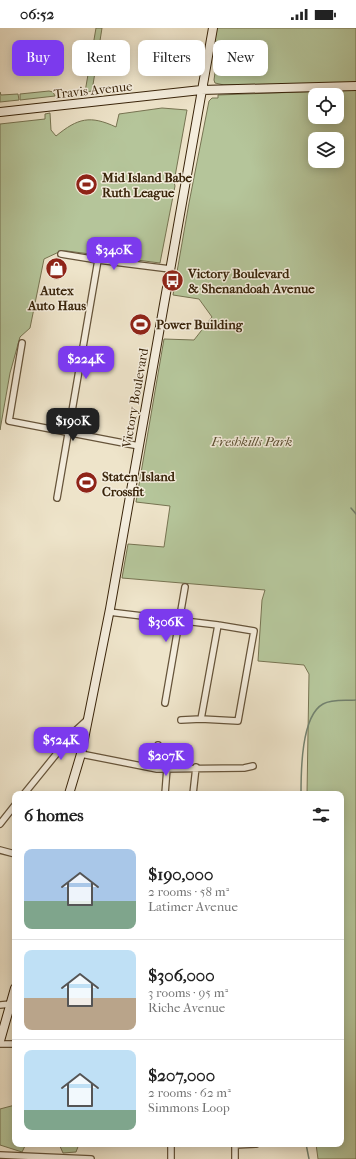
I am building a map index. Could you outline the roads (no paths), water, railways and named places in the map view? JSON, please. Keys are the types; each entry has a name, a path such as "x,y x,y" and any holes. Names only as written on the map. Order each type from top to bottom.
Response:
{"main road":[{"name":"Victory Boulevard","path":"70,791 81,754 109,612 213,28"},
{"name":"Travis Avenue","path":"0,112 201,90 356,86"},
{"path":"0,1041 12,1000"}],"street":[{"path":"61,254 170,269"},
{"path":"57,498 98,260"},
{"path":"22,343 9,421 139,446"},
{"path":"165,703 185,587"},
{"path":"109,612 218,625 254,631 238,721 201,719 181,720"},
{"path":"201,719 218,625"},
{"path":"26,791 75,731 88,719"},
{"path":"157,769 158,745"},
{"path":"81,754 157,769 196,767 244,768 253,766"},
{"path":"193,791 196,767"},
{"path":"165,791 167,768"},
{"path":"0,824 12,809"},
{"path":"0,850 12,853"},
{"path":"0,1005 11,1004"},
{"path":"0,1044 12,1044"},
{"path":"171,1147 171,1159"},
{"path":"235,1147 235,1159"},
{"path":"0,1155 91,1159"}],"waterway":[{"path":"351,508 356,514"},
{"path":"301,791 302,759 306,732 310,720 316,710 323,704 330,701 356,700"},
{"path":"307,1147 309,1159"}],"place":[{"name":"Mid Island Babe Ruth League","path":"87,184"},
{"name":"Autex Auto Haus","path":"57,268"},
{"name":"Victory Boulevard & Shenandoah Avenue","path":"172,280"},
{"name":"Power Building","path":"140,324"},
{"name":"Staten Island Crossfit","path":"87,483"}],"park label":[{"name":"Freshkills Park","path":"252,441"}]}
